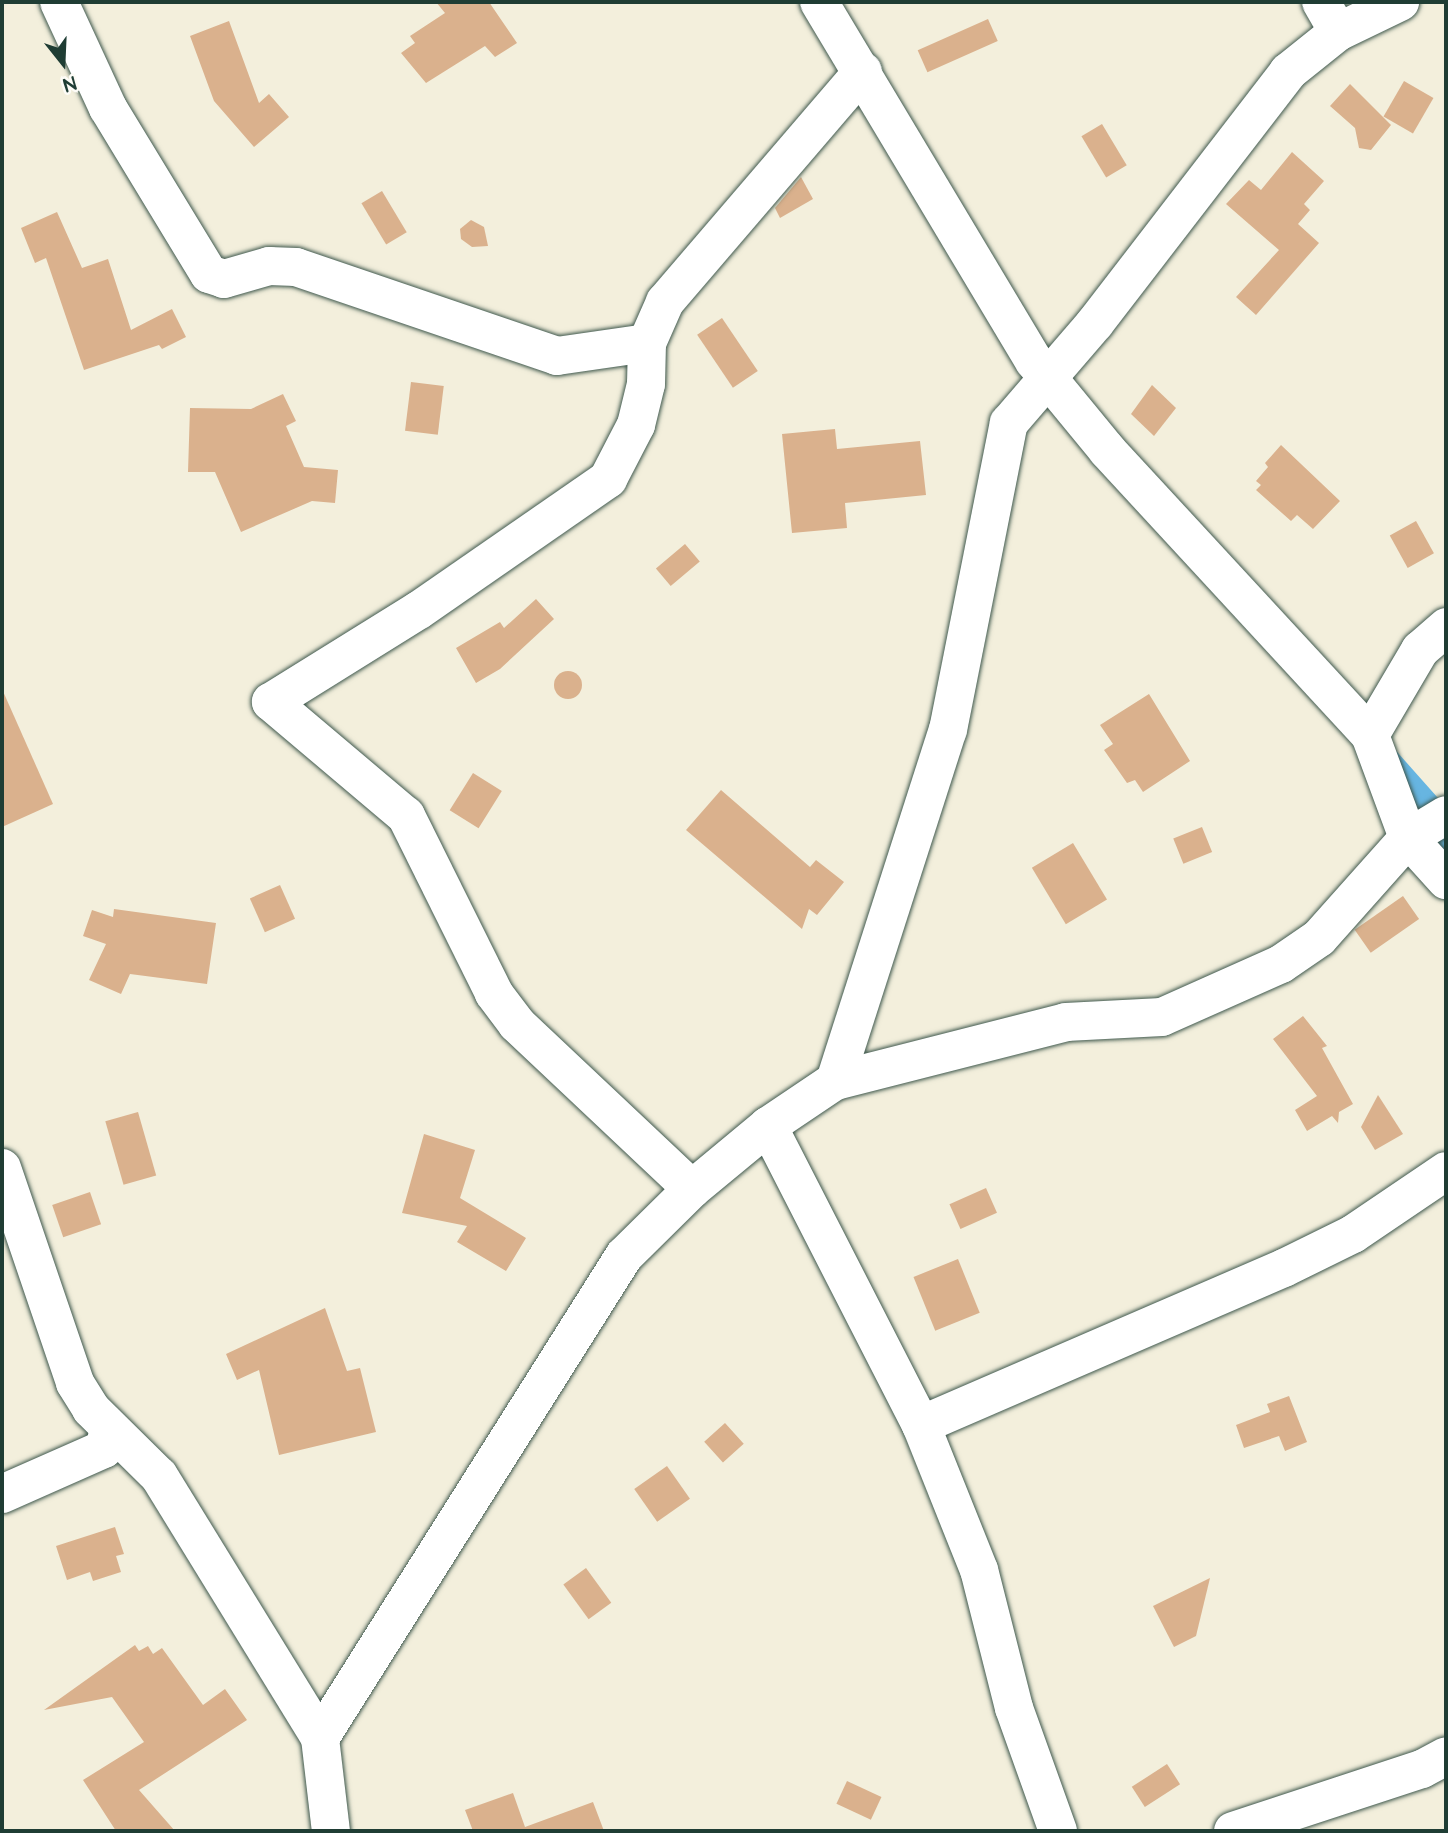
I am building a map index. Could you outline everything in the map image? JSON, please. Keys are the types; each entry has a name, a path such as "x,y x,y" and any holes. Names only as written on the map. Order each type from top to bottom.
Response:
{"street":[{"path":"59,2 108,108 209,274 224,279 269,266 296,267 556,356 647,343"},
{"path":"819,2 863,71 1034,361 1107,450 1370,734 1408,838 1446,880"},
{"path":"835,1081 945,743 1002,444 1009,423 1050,379 1330,17 1400,2"},
{"path":"692,1189 517,1024 494,993 406,816 271,702 419,610 608,479 636,425 646,384 647,343 665,302 863,71"},
{"path":"1370,734 1420,650 1446,626"},
{"path":"320,1738 624,1256 692,1189 768,1126 835,1081 1066,1022 1162,1017 1281,964 1319,938 1408,838 1446,815"},
{"path":"768,1126 921,1425 979,1570 1014,1709 1058,1831"},
{"path":"2,1168 75,1383 109,1429 159,1476 320,1738 331,1831"},
{"path":"921,1425 1284,1268 1353,1234 1446,1171"},
{"path":"2,1494 104,1449 109,1429"},
{"path":"1233,1831 1422,1769 1446,1756"}],"building":[{"path":"436,2 489,2 517,43 495,57 485,46 426,83 401,53 415,43 410,36 445,13"},
{"path":"988,19 998,41 927,72 918,50"},
{"path":"229,21 259,103 269,94 289,117 254,147 214,101 190,36"},
{"path":"1404,81 1433,98 1413,134 1384,117"},
{"path":"1350,84 1391,125 1371,150 1359,148 1355,128 1330,106"},
{"path":"1102,124 1127,165 1106,178 1081,136"},
{"path":"1292,152 1324,181 1304,204 1310,210 1298,224 1319,243 1256,315 1236,297 1279,250 1226,204 1249,180 1261,190"},
{"path":"801,177 813,199 780,218 775,208"},
{"path":"382,191 407,232 386,245 361,203"},
{"path":"57,212 82,268 108,259 131,330 172,309 186,337 162,349 159,345 84,370 46,258 35,263 21,228"},
{"path":"471,220 484,227 488,246 472,247 461,239 460,229"},
{"path":"722,318 758,371 733,388 697,335"},
{"path":"411,382 444,386 438,435 405,431"},
{"path":"1152,385 1176,408 1154,436 1131,414"},
{"path":"283,394 296,421 286,426 304,467 338,470 335,503 312,501 241,532 215,472 188,472 190,408 251,409"},
{"path":"835,429 837,449 920,441 926,495 845,503 847,528 792,533 782,434"},
{"path":"1281,445 1340,501 1313,529 1297,515 1291,521 1256,490 1261,485 1256,481 1268,467 1265,463"},
{"path":"1416,521 1434,553 1408,568 1390,536"},
{"path":"685,544 700,562 671,586 656,568"},
{"path":"536,599 554,619 500,669 476,683 456,648 500,622 504,628"},
{"path":"568,671 578,675 582,685 578,695 568,699 558,695 554,685 558,675"},
{"path":"2,689 53,804 2,827"},
{"path":"1149,694 1190,761 1143,792 1135,780 1127,783 1104,750 1113,744 1100,725"},
{"path":"473,773 502,791 479,828 450,810"},
{"path":"721,790 810,867 816,860 844,882 817,915 809,909 802,929 686,830"},
{"path":"1202,827 1212,852 1183,864 1173,839"},
{"path":"1073,843 1107,900 1066,924 1032,868"},
{"path":"280,885 295,919 265,932 250,898"},
{"path":"1403,896 1419,919 1371,953 1355,930"},
{"path":"114,909 216,923 207,984 130,974 121,994 89,980 106,944 83,936 92,910 113,917"},
{"path":"1303,1016 1327,1046 1322,1048 1353,1104 1339,1112 1338,1123 1332,1116 1307,1131 1295,1110 1317,1096 1273,1039"},
{"path":"1378,1095 1403,1134 1375,1150 1361,1127"},
{"path":"138,1112 156,1175 124,1185 105,1121"},
{"path":"424,1134 475,1150 460,1198 526,1238 506,1271 457,1242 467,1226 402,1213"},
{"path":"986,1188 997,1213 960,1229 949,1204"},
{"path":"90,1192 101,1224 63,1237 52,1205"},
{"path":"958,1259 980,1313 935,1331 913,1277"},
{"path":"325,1308 347,1371 360,1368 376,1432 279,1455 259,1370 237,1380 226,1354"},
{"path":"1289,1396 1307,1442 1285,1451 1279,1436 1244,1448 1236,1425 1270,1412 1267,1404"},
{"path":"725,1423 744,1444 723,1463 704,1442"},
{"path":"667,1466 690,1499 657,1522 634,1489"},
{"path":"115,1527 124,1554 116,1556 121,1572 93,1581 90,1572 67,1580 56,1546"},
{"path":"586,1568 611,1603 589,1619 563,1584"},
{"path":"1210,1578 1196,1636 1174,1647 1153,1606"},
{"path":"135,1645 139,1651 148,1646 153,1654 162,1648 203,1705 225,1689 247,1720 139,1790 175,1831 116,1831 83,1780 144,1742 112,1697 44,1710"},
{"path":"1167,1764 1180,1784 1145,1807 1132,1787"},
{"path":"847,1781 881,1797 871,1820 836,1804"},
{"path":"513,1793 525,1827 593,1802 604,1831 473,1831 465,1810"}],"waterway":[{"path":"1383,761 1446,832"}]}
